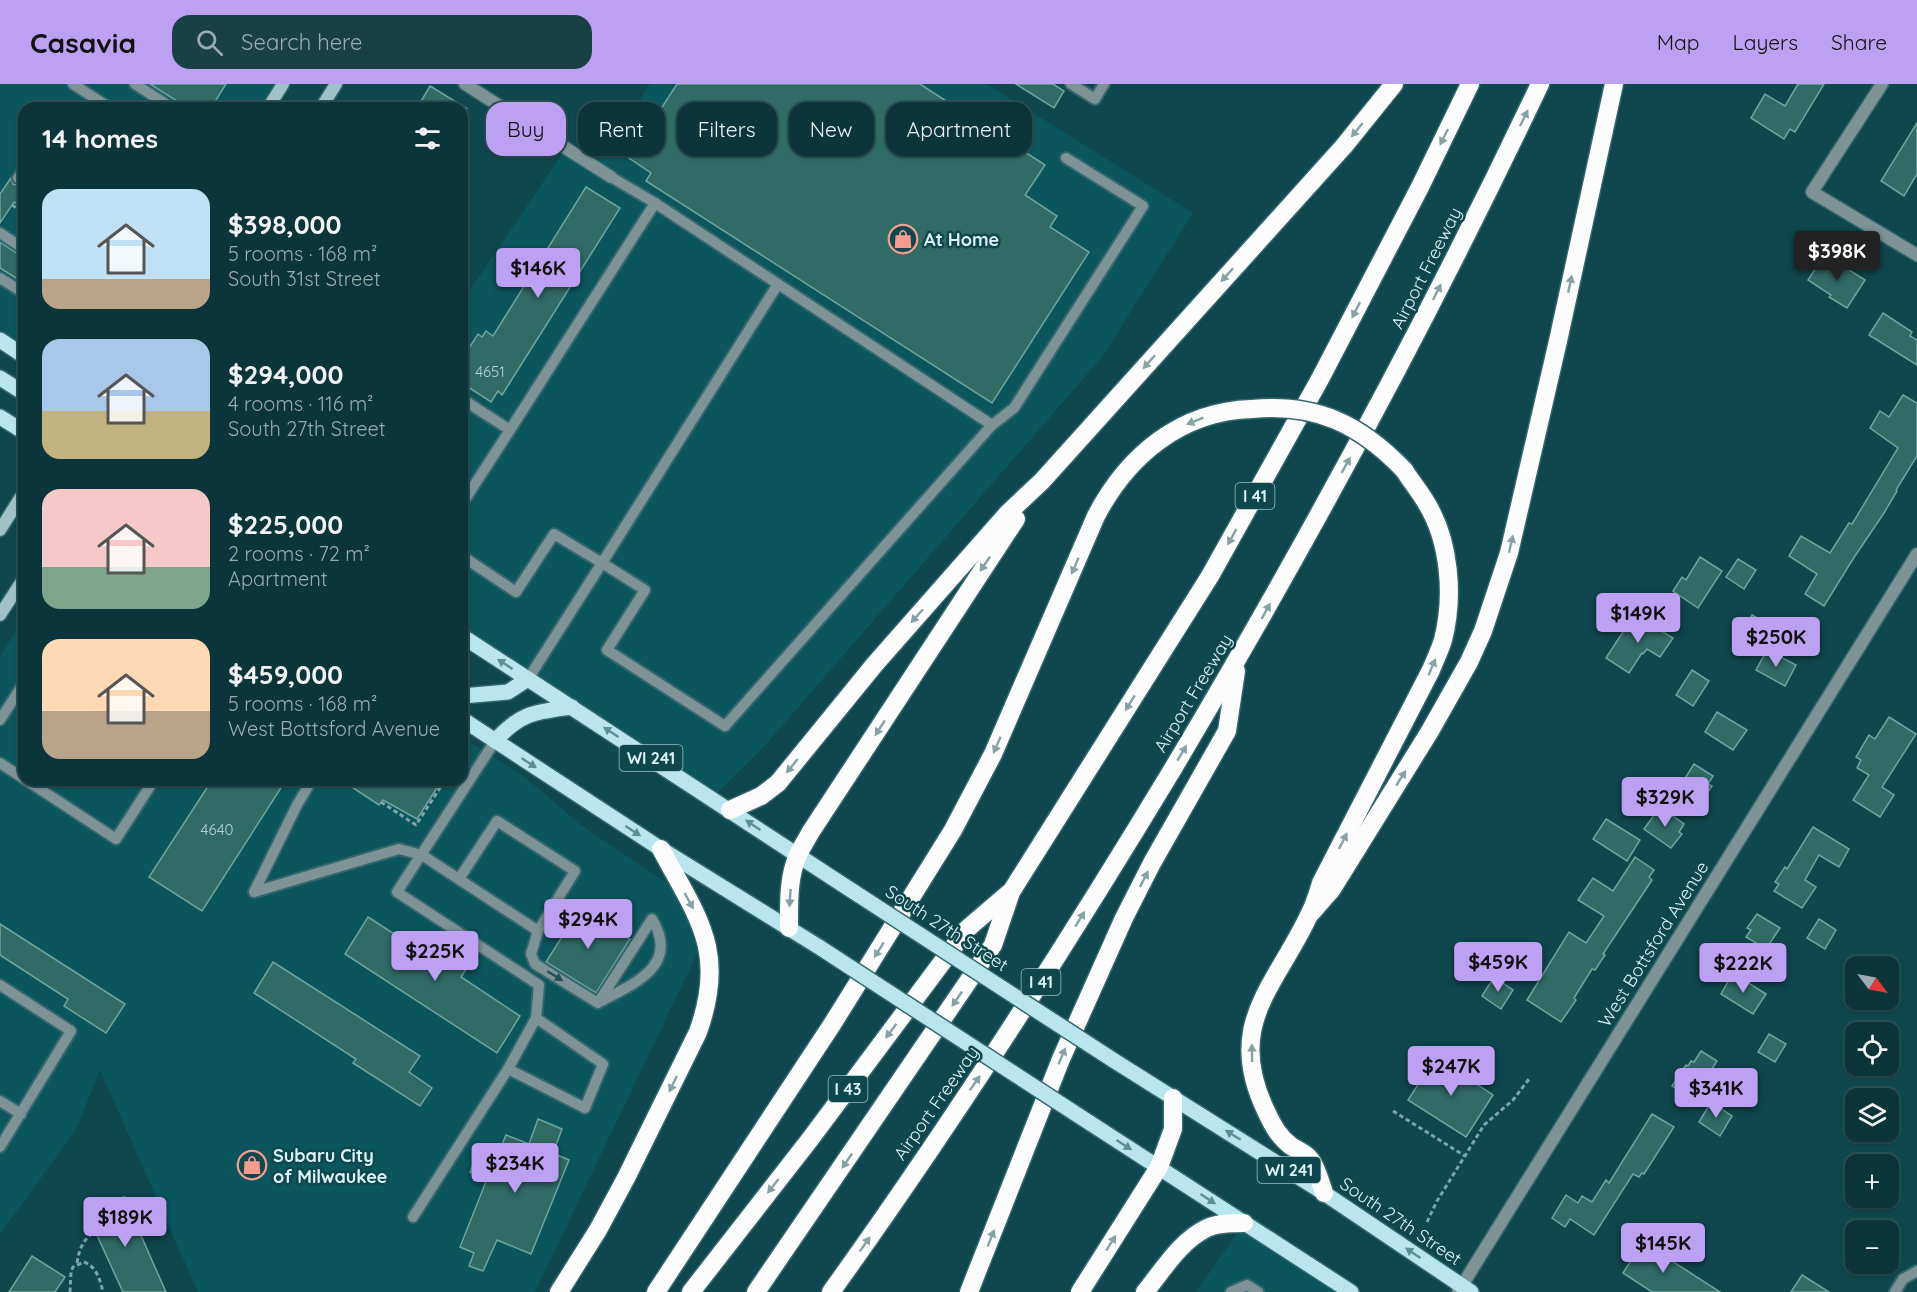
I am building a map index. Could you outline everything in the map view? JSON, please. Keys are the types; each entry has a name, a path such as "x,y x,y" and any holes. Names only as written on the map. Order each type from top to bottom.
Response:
{"highway":[{"path":"730,810 761,796 778,783 875,664 1008,513 1042,481 1344,146 1394,84"},
{"name":"I 41","path":"756,1292 993,945 1011,892 1210,576 1320,379 1420,187 1470,84"},
{"name":"Airport Freeway","path":"831,1292 1006,1038 1132,838 1237,662 1401,364 1540,84"},
{"path":"1324,1193 1311,1159 1283,1139 1276,1131 1255,1083 1250,1054 1256,1013 1266,990 1311,913 1332,889 1430,731 1484,631 1509,553 1614,84"},
{"path":"656,1292 833,1023 953,830 993,754 1096,516 1114,485 1144,453 1166,435 1208,416 1236,410 1281,407 1297,410 1336,420 1357,430 1378,445 1404,470 1428,505 1443,546 1449,576 1448,607 1443,640 1431,670 1321,883 1311,913"},
{"path":"789,928 789,896 798,856 810,833 984,565 1042,481"},
{"path":"969,1292 1061,1059 1124,918 1152,863 1227,731 1237,662"},
{"path":"559,1292 627,1178 706,1011 710,986 710,959 705,934 661,849"},
{"name":"I 43","path":"691,1292 811,1138 967,929 1011,892"},
{"path":"1080,1292 1159,1167 1173,1129 1173,1098"},
{"path":"1145,1292 1182,1246 1207,1228 1221,1224 1244,1223"},
{"path":"573,1292 598,1230"}],"main road":[{"path":"272,102 283,84"},
{"path":"325,102 336,84"},
{"path":"0,339 18,352"},
{"path":"0,378 18,389"},
{"path":"0,417 18,428"},
{"path":"0,530 18,502"},
{"path":"0,615 18,587"},
{"name":"South 27th Street","path":"468,640 1113,1060 1324,1193 1464,1290"},
{"path":"468,696 508,693 528,679"},
{"path":"495,741 507,728 531,713 572,707"},
{"path":"468,723 661,849 819,947 1351,1292"}],"street":[{"path":"465,84 611,177"},
{"path":"1882,84 1812,192 1917,255"},
{"name":"West Bottsford Avenue","path":"1464,1290 1917,554"}],"lane":[{"path":"73,84 102,102"},
{"path":"135,84 163,102"},
{"path":"1071,84 1095,99 1104,84"},
{"path":"468,560 516,592 554,534 645,590 607,650 725,726 992,425 1014,408 1143,206 1066,158"},
{"path":"611,177 655,203 992,425"},
{"path":"468,495 655,203"},
{"path":"0,233 18,245"},
{"path":"0,278 18,289"},
{"path":"528,679 778,284"},
{"path":"468,403 510,430"},
{"path":"0,720 18,693"},
{"path":"468,783 495,741"},
{"path":"0,763 18,776"},
{"path":"34,786 116,839 150,786"},
{"path":"308,786 254,892 399,849 422,855 538,931"},
{"path":"413,1217 508,1070 536,1018 539,985 397,892 466,786"},
{"path":"459,879 497,821 575,871 538,931 531,954 535,964 598,1003"},
{"path":"652,920 657,928 660,948 658,963 648,975 598,1003 652,920"},
{"path":"0,985 71,1031 0,1147"},
{"path":"508,1070 585,1108 603,1064 536,1018"},
{"path":"0,1101 21,1114"},
{"path":"1895,1292 1904,1279 1917,1271"},
{"path":"1231,1292 1247,1286 1258,1292"}],"path":[{"path":"12,205 18,209"},
{"path":"381,802 416,825 441,786"},
{"path":"1427,1222 1437,1201 1484,1125 1513,1100 1529,1079"},
{"path":"1393,1111 1465,1156"},
{"path":"77,1263 81,1245 95,1231"},
{"path":"70,1292 73,1266 84,1262 91,1265 98,1274 103,1292"}],"shaded area":[{"path":"0,84 283,84 272,102 18,102 18,352 0,340"},
{"path":"650,84 987,84 1016,102 886,102 886,156 1032,156 1032,112 1193,213 1102,357 762,749 712,798 468,640 468,293 561,156 566,156 566,148 594,165 602,156 665,156 665,102 638,102"},
{"path":"18,628 18,786 468,786 468,741 526,778 581,825 671,886 696,932 697,954 535,1292 198,1292 100,1070 76,1130 0,1234 0,656"},
{"path":"1244,1223 1351,1292 1196,1292"}],"building":[{"path":"150,84 226,84 215,102 178,102"},
{"name":"At Home","path":"677,84 920,84 948,102 886,102 886,156 1031,156 1045,165 1025,195 1057,216 1050,227 1089,252 992,403 646,181 651,173 629,158 630,156 665,156 665,102"},
{"path":"1016,84 1053,84 1064,91 1054,108"},
{"path":"1798,84 1824,84 1795,132 1790,129 1784,139 1751,118 1765,94 1785,106"},
{"path":"430,86 456,102 421,102"},
{"path":"1917,123 1917,174 1904,196 1881,181"},
{"path":"11,178 13,184 18,185 18,204 14,202 0,223 0,194"},
{"path":"586,187 620,208 502,395 498,391 491,402 468,387 468,350 478,334 482,337 486,331 493,336"},
{"path":"0,242 18,254 18,279 0,268"},
{"path":"1823,257 1838,267 1840,264 1865,280 1847,308 1808,280"},
{"path":"1883,313 1912,332 1910,336 1917,340 1917,365 1869,335"},
{"path":"1903,395 1917,403 1917,456 1884,513 1824,606 1805,594 1817,574 1789,556 1801,536 1830,553 1849,523 1852,524 1898,448 1870,428 1880,411 1889,417"},
{"path":"1700,557 1722,571 1698,608 1673,591 1682,577 1686,580"},
{"path":"1738,559 1756,570 1744,589 1726,577"},
{"path":"1634,615 1673,638 1660,657 1647,649 1629,673 1606,658"},
{"path":"1752,615 1773,627 1762,645 1742,633"},
{"path":"1767,650 1796,665 1785,686 1756,670"},
{"path":"1692,670 1709,681 1693,706 1676,695"},
{"path":"1717,712 1747,730 1733,750 1705,732"},
{"path":"1889,717 1916,734 1882,787 1894,795 1880,817 1853,800 1869,775 1857,768 1861,760 1856,757 1869,735 1875,739"},
{"path":"1694,764 1713,776 1708,784 1712,786 1702,801 1680,786"},
{"path":"208,786 282,786 202,911 149,877"},
{"path":"350,786 438,786 417,819 383,800 379,805"},
{"path":"1660,807 1684,824 1679,832 1682,834 1671,848 1644,829"},
{"path":"1606,819 1640,840 1627,861 1593,839"},
{"path":"1813,827 1849,849 1839,867 1819,855 1805,880 1816,887 1802,908 1774,891 1779,884 1775,882 1785,867 1787,869"},
{"path":"1635,857 1654,870 1649,877 1652,880 1603,954 1605,955 1595,970 1592,969 1574,998 1576,1000 1561,1022 1527,1000 1569,932 1586,943 1604,916 1578,900 1593,878 1613,891"},
{"path":"581,907 630,939 596,993 546,962"},
{"path":"1757,914 1780,928 1766,949 1746,937 1751,930 1747,928"},
{"path":"368,917 428,956 441,936 474,957 461,977 520,1016 497,1053 345,954"},
{"path":"1819,919 1836,930 1825,949 1807,938"},
{"path":"0,924 125,1004 106,1033 64,1006 68,999 0,955"},
{"path":"273,962 420,1056 409,1072 432,1088 420,1106 353,1063 356,1059 254,993"},
{"path":"1733,973 1766,994 1753,1014 1721,994"},
{"path":"1494,977 1513,990 1501,1009 1482,996"},
{"path":"1769,1034 1786,1044 1775,1062 1758,1052"},
{"path":"1701,1051 1717,1061 1693,1099 1672,1086 1686,1065 1688,1066 1691,1061 1694,1062"},
{"path":"1436,1057 1493,1095 1466,1137 1408,1100"},
{"path":"1711,1102 1732,1116 1720,1136 1699,1122"},
{"path":"1652,1114 1674,1127 1644,1174 1642,1173 1639,1177 1633,1174 1594,1235 1570,1219 1565,1227 1552,1218 1566,1195 1578,1203 1582,1196 1592,1202 1606,1180 1609,1183"},
{"path":"538,1119 562,1129 553,1153 569,1160 531,1254 497,1240 483,1271 469,1266 474,1253 460,1247 487,1179 470,1172 477,1155 494,1163 506,1135 529,1144"},
{"path":"124,1197 166,1292 123,1292 87,1213"},
{"path":"1643,1242 1720,1292 1652,1292 1623,1273"},
{"path":"32,1256 65,1277 55,1292 9,1292"},
{"path":"1802,1275 1829,1292 1791,1292"}],"place":[{"name":"At Home","path":"903,239"},
{"name":"Subaru City of Milwaukee","path":"252,1165"}]}
